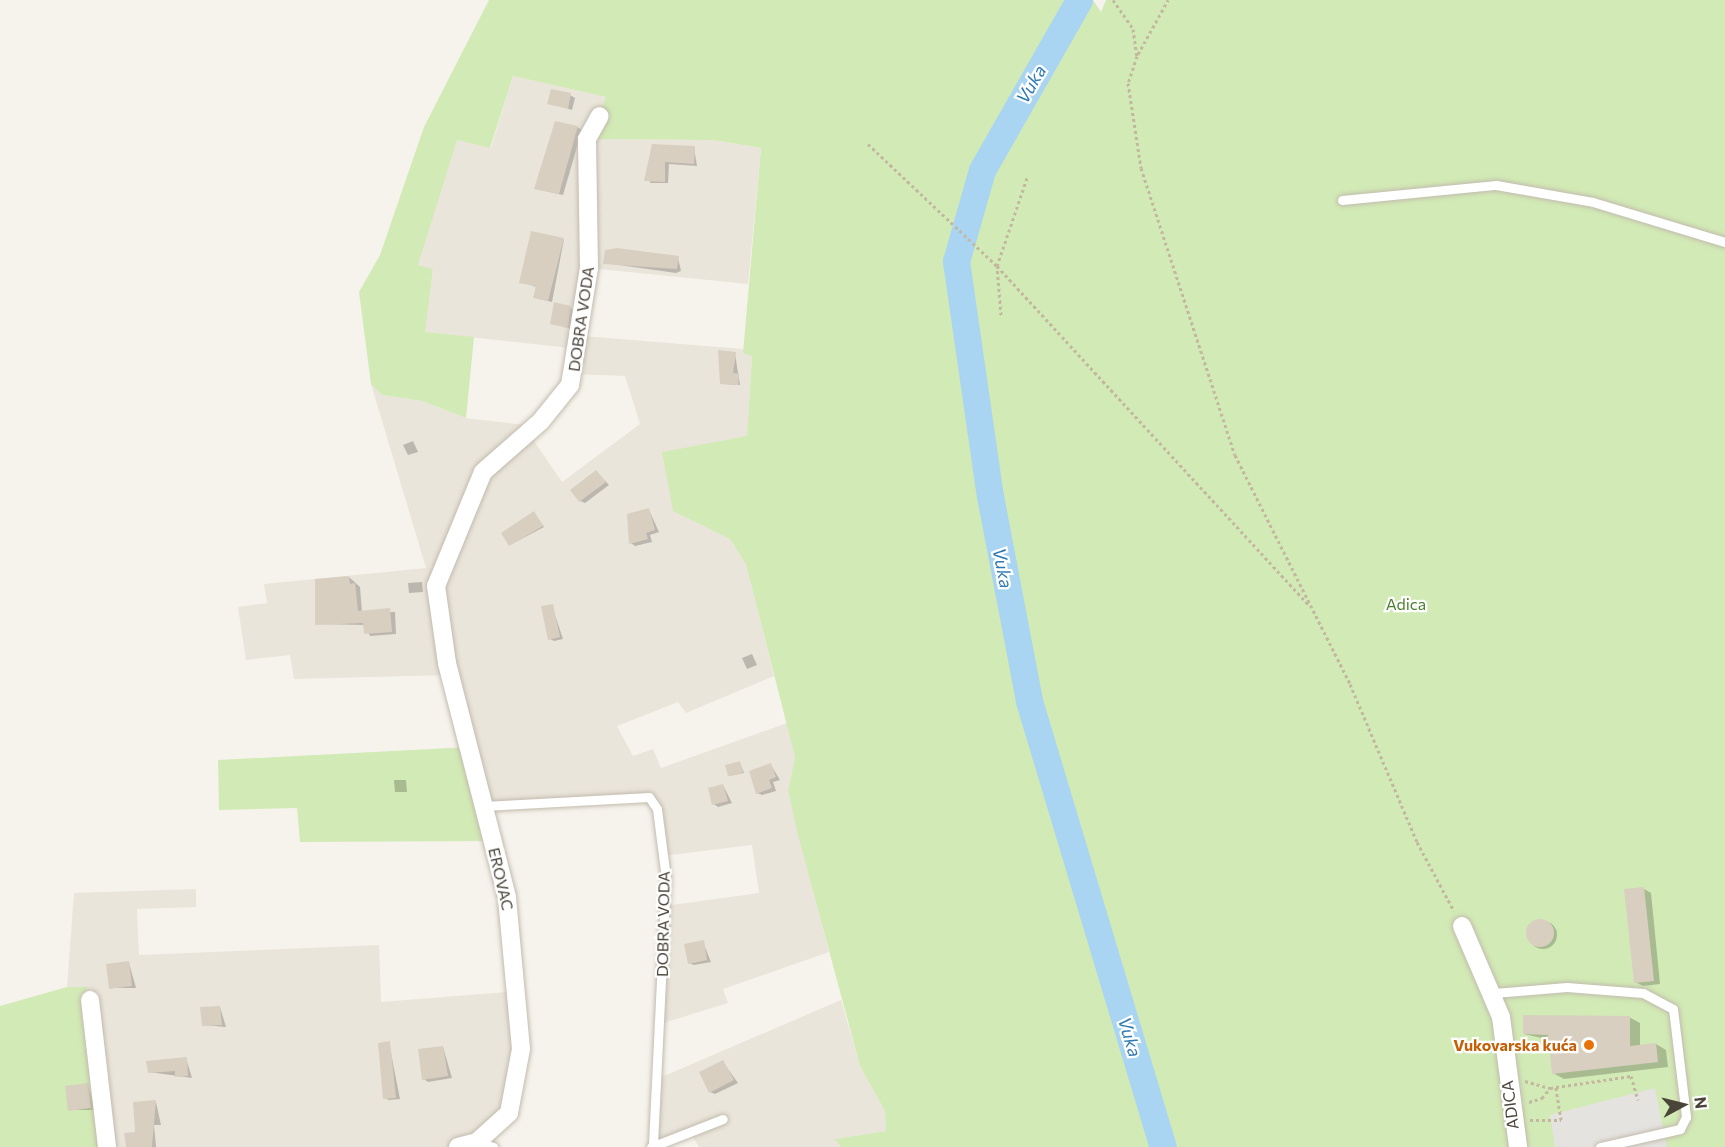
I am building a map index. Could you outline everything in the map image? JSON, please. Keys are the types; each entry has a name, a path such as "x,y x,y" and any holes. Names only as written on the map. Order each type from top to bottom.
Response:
{"street":[{"name":"DOBRA VODA","path":"436,586 483,472 541,421 570,385 589,267 587,139 600,116"},
{"name":"EROVAC","path":"436,586 447,663 484,806 512,930 520,1049 509,1113 485,1145 458,1147"},
{"name":"ADICA","path":"1462,926 1494,993 1510,1115 1518,1147"},
{"path":"90,1000 107,1147"}],"lane":[{"path":"1342,200 1496,185 1593,202 1725,242"},
{"name":"DOBRA VODA","path":"484,806 649,797 657,809 666,878 652,1147 723,1119"},
{"path":"1494,993 1567,987 1643,993 1673,1009 1683,1123 1673,1131 1600,1147"}],"path":[{"path":"1168,0 1137,56 1128,83 1141,168 1236,455 1313,610 1418,842 1462,926"},
{"path":"1115,2 1132,29 1137,56"},
{"path":"868,144 997,266 1313,610"},
{"path":"1001,315 997,266 1028,175"},
{"path":"1507,1083 1534,1080 1550,1088 1631,1076 1638,1100"},
{"path":"1510,1115 1561,1120 1556,1087"},
{"path":"1510,1115 1542,1098 1550,1088"}],"shaded area":[{"path":"513,76 606,97 588,139 713,140 761,148 748,284 589,268 582,336 743,349 752,356 747,437 662,452 705,526 730,539 746,563 774,676 686,713 678,702 617,726 633,756 653,749 661,768 787,723 795,757 788,792 829,952 723,989 728,1003 660,1024 665,906 759,893 752,845 663,856 657,809 648,797 484,806 450,675 294,679 290,655 246,660 238,607 267,603 264,584 426,568 371,384 382,395 422,401 466,418 534,426 528,432 562,482 640,424 625,376 574,374 579,349 424,332 433,270 418,265 435,203 457,140 491,148"},
{"path":"196,889 196,907 137,909 139,955 379,945 381,1002 518,991 516,1097 458,1147 107,1147 87,987 67,987 74,893"},
{"path":"841,1000 860,1066 885,1111 886,1131 836,1139 841,1147 699,1147 690,1132 653,1146 657,1079"},
{"path":"1655,1088 1667,1147 1555,1147 1550,1115"}],"green space":[{"name":"Adica","path":"489,0 1093,0 1101,12 1106,0 1725,0 1725,1147 841,1147 835,1139 886,1131 885,1111 860,1066 798,835 788,791 795,757 746,564 730,539 673,511 662,452 747,436 752,356 743,353 761,148 713,140 587,139 606,97 513,76 490,148 457,140 418,265 433,269 425,332 474,337 466,418 422,401 382,395 371,384 359,292 380,255 424,127"},
{"path":"469,747 492,841 300,842 297,808 219,810 218,760"},
{"path":"67,987 87,987 107,1147 0,1147 0,1006"}],"building":[{"path":"551,89 571,93 568,109 547,104"},
{"path":"555,121 578,126 559,194 534,189"},
{"path":"652,144 695,146 694,164 665,162 665,182 644,181"},
{"path":"531,231 564,238 548,301 533,298 536,286 519,283"},
{"path":"617,248 679,256 677,269 603,264 605,250"},
{"path":"554,302 571,306 568,328 550,324"},
{"path":"718,350 736,352 733,373 739,374 738,385 720,384"},
{"path":"596,470 606,482 579,502 570,490"},
{"path":"649,508 655,530 646,533 648,539 629,544 627,514"},
{"path":"534,511 543,526 509,546 501,533"},
{"path":"349,576 350,584 355,583 358,611 390,608 392,632 364,634 363,623 315,625 315,579"},
{"path":"553,604 560,637 548,640 541,606"},
{"path":"740,761 743,773 728,776 725,765"},
{"path":"771,763 776,777 769,780 772,788 756,794 749,771"},
{"path":"723,784 728,801 712,805 708,788"},
{"path":"1644,887 1654,981 1634,983 1624,889"},
{"path":"1540,919 1550,923 1554,933 1550,943 1540,947 1530,943 1526,933 1530,923"},
{"path":"704,940 707,960 688,964 684,944"},
{"path":"129,961 132,986 109,989 106,964"},
{"path":"220,1006 222,1025 202,1026 200,1007"},
{"name":"Vukovarska kuća","path":"1523,1015 1630,1016 1630,1046 1656,1043 1658,1062 1552,1074 1548,1035 1523,1034"},
{"path":"390,1041 396,1098 383,1099 378,1043"},
{"path":"443,1046 448,1076 422,1080 418,1049"},
{"path":"187,1057 188,1076 175,1077 175,1071 148,1073 146,1061"},
{"path":"723,1060 734,1080 709,1093 699,1072"},
{"path":"88,1083 91,1108 68,1111 65,1086"},
{"path":"156,1100 152,1147 126,1147 124,1133 135,1132 133,1102"}],"waterway":[{"name":"Vuka","path":"1079,0 982,170 956,261 990,496 1029,701 1163,1147"}],"place":[{"name":"Vukovarska kuća","path":"1589,1045"}]}
